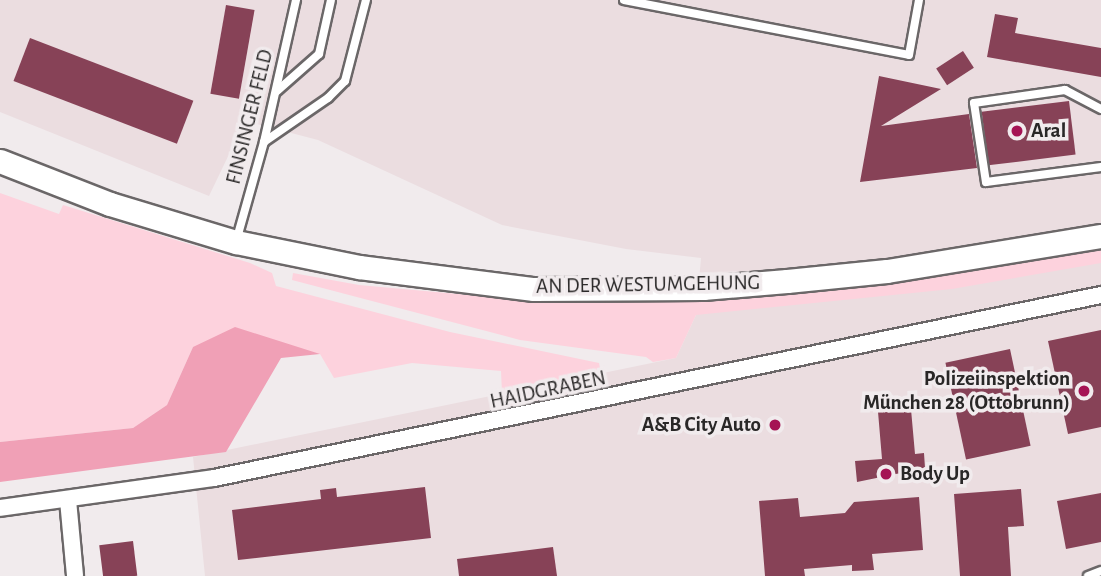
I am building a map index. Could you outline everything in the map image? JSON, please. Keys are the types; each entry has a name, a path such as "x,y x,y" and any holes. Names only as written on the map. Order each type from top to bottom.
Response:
{"main road":[{"name":"AN DER WESTUMGEHUNG","path":"0,161 110,204 236,242 457,282 609,290 703,288 874,272 1101,236"}],"street":[{"name":"HAIDGRABEN","path":"0,508 214,478 387,445 1101,295"},
{"path":"68,500 75,576"}],"lane":[{"name":"FINSINGER FELD","path":"236,242 277,91 296,0"},
{"path":"277,91 319,54 331,0"},
{"path":"264,142 328,98 345,81 354,59 366,0"},
{"path":"624,0 909,55 919,0"},
{"path":"1101,110 1065,90 974,103 986,183 1101,167"},
{"path":"1088,576 1101,571"}],"shaded area":[{"path":"0,0 1101,0 1101,576 205,576 193,457 676,358 696,315 701,258 626,249 502,225 318,140 245,121 209,196 0,112"},
{"path":"0,193 59,214 63,205 250,263 272,273 276,286 450,332 599,363 601,373 502,393 501,371 412,363 334,378 320,354 193,347 167,405 133,428 0,442"},
{"path":"1101,247 1101,263 952,289 696,315 676,358 653,362 646,357 520,340 292,280 293,273 359,285 535,301 705,299 890,281"},
{"path":"235,327 320,354 281,358 226,452 0,482 0,442 133,428 167,405 193,347"}],"building":[{"path":"226,5 255,10 239,99 210,94"},
{"path":"995,14 1018,18 1015,33 1101,48 1101,77 987,57"},
{"path":"30,38 193,101 177,144 14,81"},
{"path":"963,51 974,68 947,85 936,68"},
{"path":"879,76 941,89 881,126 969,114 977,168 860,182"},
{"path":"1069,101 1076,155 988,165 982,112"},
{"path":"1101,330 1101,427 1068,434 1048,341"},
{"path":"1010,349 1031,446 966,460 945,363"},
{"path":"910,398 915,454 924,453 925,468 857,482 855,461 882,459 877,400"},
{"path":"425,487 431,538 238,560 232,510 321,499 320,490 336,488 337,497"},
{"path":"1021,489 1024,526 1008,527 1011,576 960,576 954,494"},
{"path":"1101,493 1101,542 1066,549 1057,501"},
{"path":"919,497 923,550 872,554 874,570 852,571 852,565 804,569 805,576 765,576 759,501 798,498 800,517 845,513 854,502"},
{"path":"133,541 137,576 103,576 99,545"},
{"path":"553,547 557,576 459,576 457,559"}],"place":[{"name":"Aral","path":"1017,131"},
{"name":"Polizeiinspektion München 28 (Ottobrunn)","path":"1084,391"},
{"name":"A&B City Auto","path":"775,425"},
{"name":"Body Up","path":"886,474"}]}
